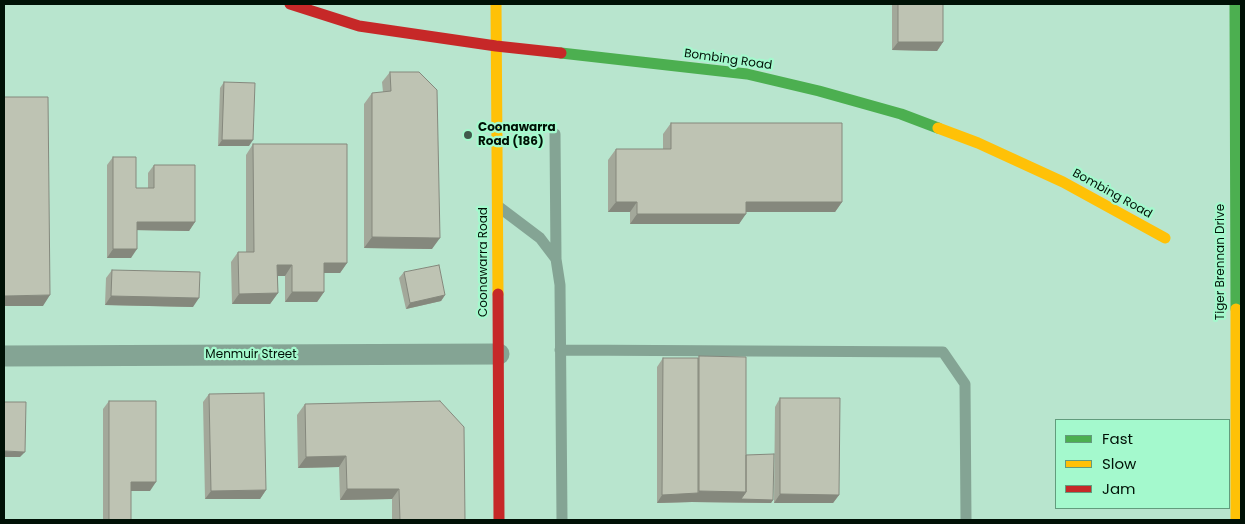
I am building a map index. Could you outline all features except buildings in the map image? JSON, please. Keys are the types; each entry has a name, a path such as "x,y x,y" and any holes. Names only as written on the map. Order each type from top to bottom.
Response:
{"street":[{"name":"Bombing Road","path":"290,4 359,26 496,46 747,74 819,91 901,114 978,143 1055,178 1165,238"},
{"name":"Coonawarra Road","path":"496,4 500,520"},
{"name":"Tiger Brennan Drive","path":"1235,4 1236,520"},
{"name":"Menmuir Street","path":"4,356 499,354"}],"lane":[{"path":"555,134 556,259 560,285 562,520"},
{"path":"498,206 540,238 556,259"},
{"path":"560,350 943,352 965,384 966,520"}],"traffic: fast":[{"path":"1235,4 1236,309"},
{"path":"561,53 747,74 819,91 901,114 938,128"}],"traffic: slow":[{"path":"496,4 498,294"},
{"path":"938,128 978,143 1063,182 1165,238"},
{"path":"1236,309 1236,520"}],"traffic: jam":[{"path":"290,4 359,26 496,46 561,53"},
{"path":"498,294 499,520"}],"place":[{"name":"Coonawarra Road (186)","path":"468,135"}]}
